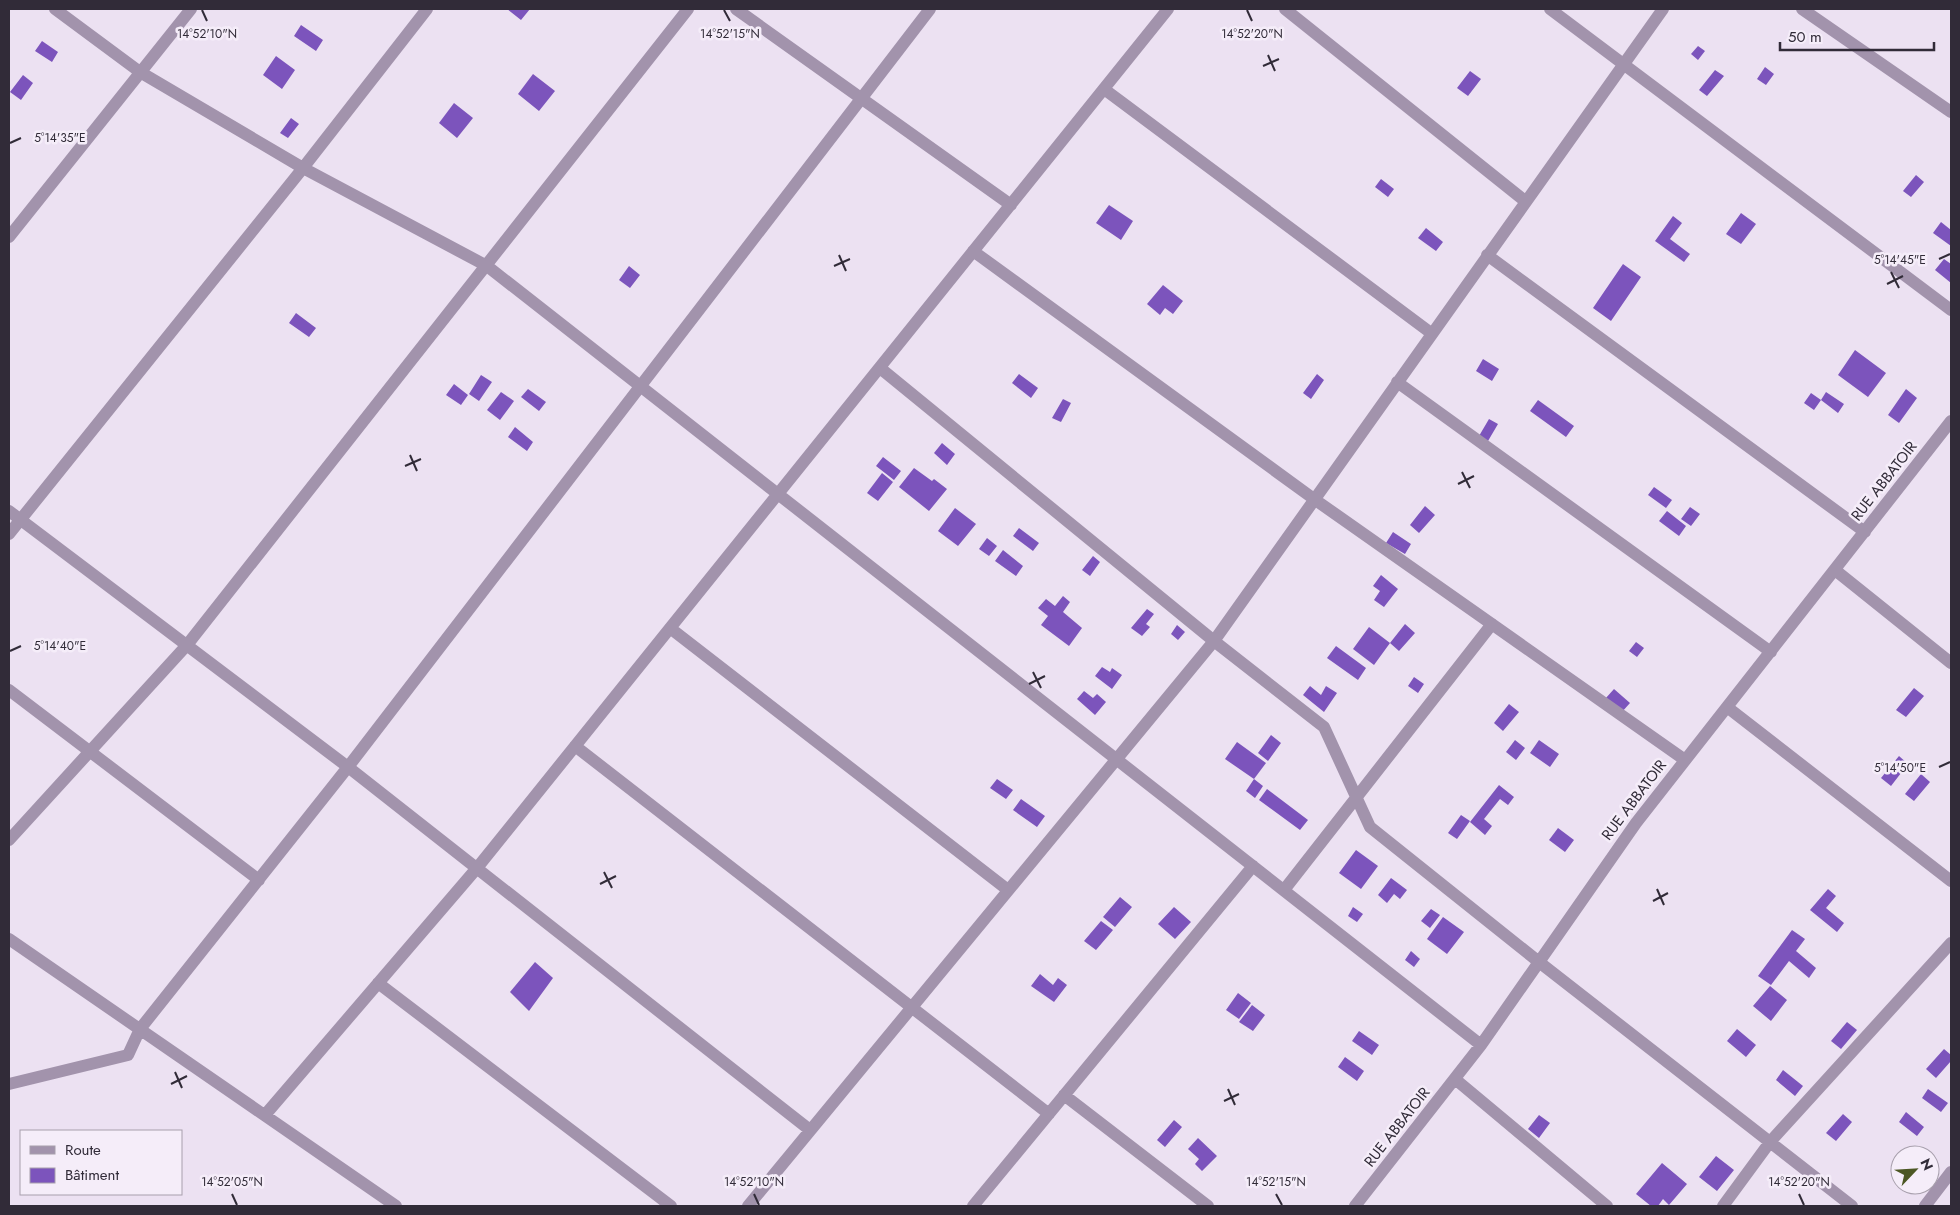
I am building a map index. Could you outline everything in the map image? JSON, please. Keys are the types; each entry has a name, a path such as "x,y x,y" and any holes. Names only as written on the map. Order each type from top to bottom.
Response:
{"street":[{"path":"55,9 140,72 303,168 487,266 1481,1045"},
{"path":"9,237 190,9"},
{"path":"9,534 303,168 427,9"},
{"path":"9,840 186,646 688,9"},
{"path":"736,9 1011,205"},
{"path":"9,1084 128,1055 140,1029 348,767 930,9"},
{"path":"265,1115 477,868 1168,9"},
{"path":"1285,9 1525,201"},
{"path":"1550,9 1951,310"},
{"path":"748,1206 1214,641 1663,9"},
{"path":"1802,9 1951,112"},
{"path":"1104,89 1431,334"},
{"path":"974,252 1314,499 1685,760"},
{"path":"1487,255 1865,532"},
{"path":"880,368 1214,641 1324,727 1370,826 1539,962 1852,1206"},
{"path":"1397,382 1770,652"},
{"name":"RUE ABBATOIR","path":"1355,1206 1481,1045 1636,823 1951,421"},
{"path":"9,511 348,767 810,1130"},
{"path":"1835,570 1951,664"},
{"path":"1284,890 1492,624"},
{"path":"670,628 1008,890"},
{"path":"9,690 259,880"},
{"path":"1727,706 1951,881"},
{"path":"575,746 1049,1114"},
{"path":"973,1206 1253,866"},
{"path":"9,939 396,1206"},
{"path":"1723,1206 1770,1142 1951,943"},
{"path":"378,983 671,1206"},
{"path":"1456,1079 1607,1206"},
{"path":"1064,1095 1208,1206"},
{"path":"1925,1206 1951,1172"}],"building":[{"path":"507,9 530,9 521,20"},
{"path":"301,25 323,40 316,51 294,36"},
{"path":"42,41 58,52 52,62 35,51"},
{"path":"1698,46 1705,51 1698,60 1691,54"},
{"path":"276,56 295,70 282,89 263,75"},
{"path":"1765,67 1774,74 1766,85 1757,79"},
{"path":"1715,70 1724,76 1707,96 1699,90"},
{"path":"1470,71 1481,79 1468,96 1457,88"},
{"path":"533,74 555,91 539,111 518,94"},
{"path":"23,75 33,83 21,100 10,92"},
{"path":"454,103 473,118 457,138 439,123"},
{"path":"291,118 299,124 288,138 280,133"},
{"path":"1916,175 1924,182 1911,197 1903,191"},
{"path":"1381,179 1394,189 1388,197 1375,187"},
{"path":"1109,205 1133,221 1121,240 1096,223"},
{"path":"1741,213 1756,224 1741,244 1726,234"},
{"path":"1673,216 1682,223 1670,239 1690,254 1684,262 1655,241"},
{"path":"1941,222 1951,230 1951,246 1933,233"},
{"path":"1426,228 1443,242 1436,251 1418,238"},
{"path":"1944,259 1951,264 1951,283 1935,270"},
{"path":"1623,264 1641,277 1611,321 1593,308"},
{"path":"629,266 640,275 630,288 619,280"},
{"path":"1163,285 1183,301 1173,314 1165,308 1160,315 1147,304"},
{"path":"296,313 316,328 309,337 289,323"},
{"path":"1855,350 1886,373 1868,397 1838,375"},
{"path":"1483,359 1499,369 1492,381 1476,371"},
{"path":"1019,374 1038,388 1031,398 1012,383"},
{"path":"1317,374 1324,380 1311,399 1303,393"},
{"path":"481,375 492,382 479,401 469,394"},
{"path":"454,384 468,395 461,405 446,395"},
{"path":"528,389 546,402 539,411 521,397"},
{"path":"1906,389 1917,398 1899,423 1888,415"},
{"path":"501,392 514,401 500,420 487,410"},
{"path":"1826,392 1844,404 1838,413 1821,400"},
{"path":"1811,393 1821,400 1814,410 1804,403"},
{"path":"1063,399 1071,403 1061,422 1052,418"},
{"path":"1538,400 1574,426 1566,437 1530,411"},
{"path":"1489,419 1498,424 1488,441 1479,436"},
{"path":"515,427 533,442 527,451 508,437"},
{"path":"942,443 955,454 947,465 934,453"},
{"path":"883,457 901,471 894,480 876,466"},
{"path":"914,468 947,489 929,511 899,487"},
{"path":"882,473 893,482 878,501 867,493"},
{"path":"1654,487 1672,500 1666,508 1648,495"},
{"path":"1425,506 1435,515 1419,533 1410,525"},
{"path":"1690,507 1700,514 1691,526 1681,519"},
{"path":"955,508 976,524 958,546 938,531"},
{"path":"1667,511 1686,526 1679,536 1659,521"},
{"path":"1019,528 1039,543 1033,551 1013,536"},
{"path":"1393,532 1411,544 1405,554 1386,543"},
{"path":"987,538 997,546 989,556 979,549"},
{"path":"1003,550 1023,566 1016,576 995,561"},
{"path":"1093,556 1100,562 1090,576 1082,570"},
{"path":"1381,575 1398,589 1384,607 1374,600 1380,591 1373,586"},
{"path":"1063,596 1070,602 1063,612 1082,628 1069,646 1041,625 1048,616 1038,608 1046,599 1055,606"},
{"path":"1147,609 1154,614 1146,624 1150,627 1142,636 1131,628"},
{"path":"1405,624 1415,633 1399,651 1390,643"},
{"path":"1177,625 1185,632 1178,640 1171,634"},
{"path":"1369,627 1390,643 1374,665 1353,649"},
{"path":"1636,642 1644,648 1637,657 1629,651"},
{"path":"1336,646 1366,668 1358,680 1327,658"},
{"path":"1102,667 1110,672 1112,668 1122,675 1112,689 1095,676"},
{"path":"1414,677 1424,684 1418,693 1408,686"},
{"path":"1310,686 1321,695 1326,686 1337,693 1324,712 1303,695"},
{"path":"1914,688 1924,696 1906,717 1896,710"},
{"path":"1614,689 1630,703 1621,713 1605,699"},
{"path":"1084,691 1093,698 1097,694 1106,702 1095,715 1077,699"},
{"path":"1509,704 1519,712 1503,731 1494,723"},
{"path":"1271,735 1281,743 1268,761 1258,753"},
{"path":"1515,740 1525,748 1516,760 1506,752"},
{"path":"1539,740 1559,754 1550,767 1530,753"},
{"path":"1237,742 1266,763 1254,779 1225,759"},
{"path":"1899,756 1908,764 1891,786 1881,778"},
{"path":"1921,774 1930,782 1914,801 1905,794"},
{"path":"997,779 1013,790 1006,799 990,788"},
{"path":"1254,779 1263,786 1255,798 1246,791"},
{"path":"1499,785 1514,797 1508,805 1500,799 1484,819 1492,826 1485,835 1470,822"},
{"path":"1267,789 1308,820 1300,830 1259,800"},
{"path":"1021,799 1045,816 1037,827 1013,810"},
{"path":"1461,815 1470,821 1457,839 1448,833"},
{"path":"1558,828 1574,840 1565,852 1549,840"},
{"path":"1356,850 1378,866 1361,889 1339,873"},
{"path":"1391,878 1407,890 1400,899 1394,894 1387,903 1378,895"},
{"path":"1828,889 1836,896 1826,908 1844,923 1837,932 1810,910"},
{"path":"1120,897 1132,907 1115,927 1103,917"},
{"path":"1174,907 1191,922 1175,939 1158,924"},
{"path":"1353,907 1363,914 1357,922 1348,916"},
{"path":"1431,909 1440,915 1430,928 1421,921"},
{"path":"1443,917 1464,932 1447,954 1427,939"},
{"path":"1101,921 1113,930 1096,950 1084,941"},
{"path":"1792,930 1805,939 1796,951 1816,968 1809,978 1789,961 1771,985 1758,976"},
{"path":"1411,951 1420,959 1414,967 1405,960"},
{"path":"535,962 553,978 529,1011 510,992"},
{"path":"1040,974 1053,985 1058,978 1067,985 1054,1002 1031,986"},
{"path":"1770,986 1787,1000 1771,1021 1753,1006"},
{"path":"1238,993 1251,1003 1239,1019 1226,1010"},
{"path":"1252,1005 1265,1015 1253,1031 1239,1022"},
{"path":"1847,1022 1857,1030 1841,1049 1831,1041"},
{"path":"1737,1029 1756,1045 1746,1057 1727,1041"},
{"path":"1359,1031 1379,1045 1372,1055 1352,1041"},
{"path":"1944,1049 1951,1055 1951,1061 1936,1078 1926,1069"},
{"path":"1345,1057 1364,1071 1357,1081 1338,1067"},
{"path":"1783,1070 1803,1086 1795,1096 1776,1080"},
{"path":"1928,1089 1948,1103 1941,1112 1922,1098"},
{"path":"1906,1112 1924,1127 1917,1136 1899,1122"},
{"path":"1843,1114 1852,1122 1836,1141 1826,1133"},
{"path":"1539,1115 1550,1123 1539,1138 1528,1129"},
{"path":"1174,1120 1182,1127 1165,1147 1157,1140"},
{"path":"1198,1138 1217,1156 1202,1171 1195,1164 1199,1159 1188,1149"},
{"path":"1716,1156 1734,1170 1717,1191 1699,1177"},
{"path":"1662,1163 1687,1184 1669,1205 1663,1199 1658,1206 1651,1206 1636,1194"}]}
